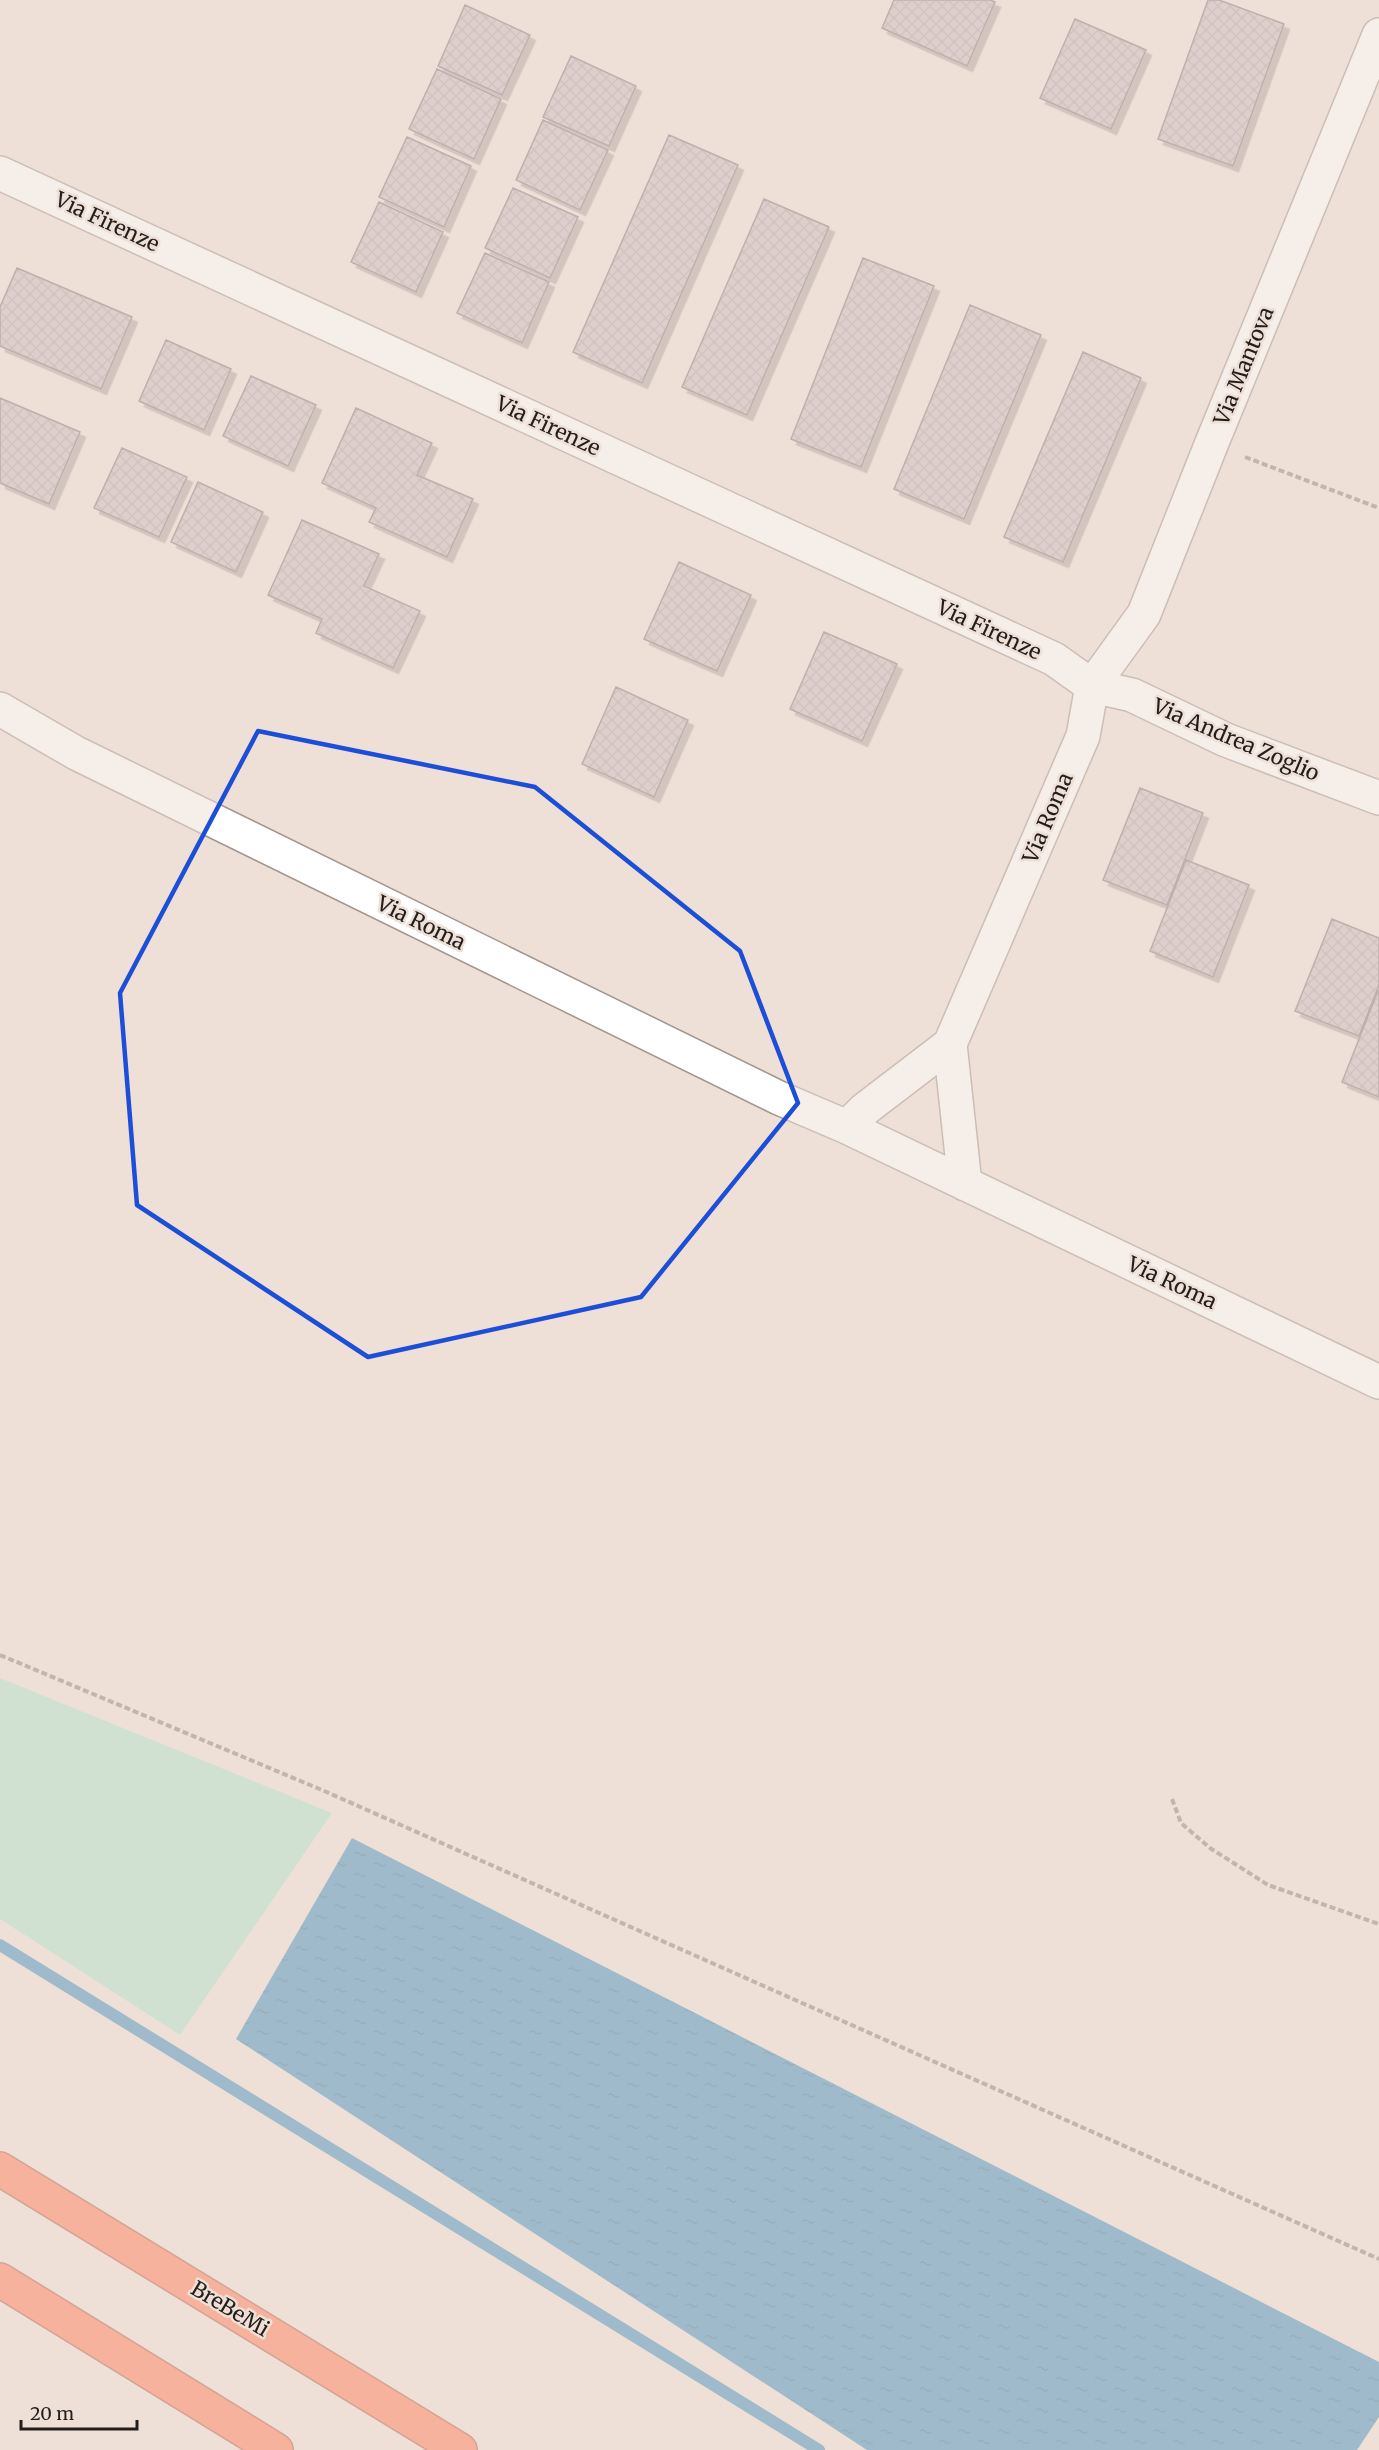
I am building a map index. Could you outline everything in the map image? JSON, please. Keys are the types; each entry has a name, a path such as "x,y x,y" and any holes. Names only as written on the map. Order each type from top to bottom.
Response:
{"highway":[{"name":"BreBeMi","path":"0,2169 460,2450"},
{"path":"0,2280 276,2450"}],"street":[{"name":"Via Mantova","path":"1092,686 1144,614 1379,35"},
{"name":"Via Firenze","path":"0,173 1054,659 1092,686"},
{"name":"Via Andrea Zoglio","path":"1092,686 1132,695 1226,740 1379,798"},
{"name":"Via Roma","path":"847,1127 865,1109 950,1044 1083,736 1092,686"},
{"name":"Via Roma","path":"0,709 97,763 778,1098 847,1127 1379,1382"},
{"name":"Via Roma","path":"950,1044 965,1184"}],"path":[{"path":"1211,445 1379,508"},
{"path":"0,1655 333,1795 1379,2259"},
{"path":"1172,1799 1180,1823 1210,1848 1268,1885 1379,1924"}],"highlighted area":[{"path":"258,731 535,787 740,951 798,1103 641,1297 368,1357 137,1205 120,993"}],"green space":[{"path":"0,1678 332,1813 180,2035 0,1919"}],"water":[{"path":"352,1838 1379,2362 1379,2417 1357,2450 867,2450 236,2039"}],"building":[{"path":"894,0 990,0 995,2 967,66 882,28"},
{"path":"1208,0 1219,0 1284,24 1233,166 1158,139"},
{"path":"465,5 530,35 502,95 438,66"},
{"path":"1075,19 1146,50 1111,129 1040,98"},
{"path":"571,56 636,86 609,146 543,117"},
{"path":"437,69 501,99 474,159 409,129"},
{"path":"543,120 608,150 580,210 516,180"},
{"path":"669,135 738,165 642,383 573,352"},
{"path":"407,137 471,166 444,227 379,197"},
{"path":"513,188 578,217 550,278 485,248"},
{"path":"764,199 829,227 747,415 682,387"},
{"path":"379,202 443,232 416,292 351,262"},
{"path":"485,253 549,282 522,343 457,313"},
{"path":"863,258 934,286 861,467 791,439"},
{"path":"17,268 132,317 101,389 0,346 0,307"},
{"path":"970,305 1041,335 964,519 894,489"},
{"path":"166,340 231,369 204,430 139,401"},
{"path":"1083,352 1141,378 1063,562 1004,537"},
{"path":"251,376 316,405 288,466 223,436"},
{"path":"0,398 80,432 49,504 0,483"},
{"path":"356,408 432,443 417,475 473,499 447,557 369,522 376,508 322,483"},
{"path":"122,448 187,477 159,537 94,508"},
{"path":"198,482 263,512 236,572 171,542"},
{"path":"302,520 379,554 364,586 420,611 393,668 316,633 322,619 268,595"},
{"path":"679,562 751,595 717,671 644,639"},
{"path":"824,632 897,664 862,741 790,709"},
{"path":"616,687 688,720 654,797 582,764"},
{"path":"1140,788 1203,813 1167,905 1103,880"},
{"path":"1186,860 1249,885 1213,977 1150,951"},
{"path":"1332,919 1379,938 1379,985 1359,1036 1295,1011"},
{"path":"1379,991 1379,1097 1342,1082"}],"waterway":[{"path":"0,1945 819,2450"}]}
